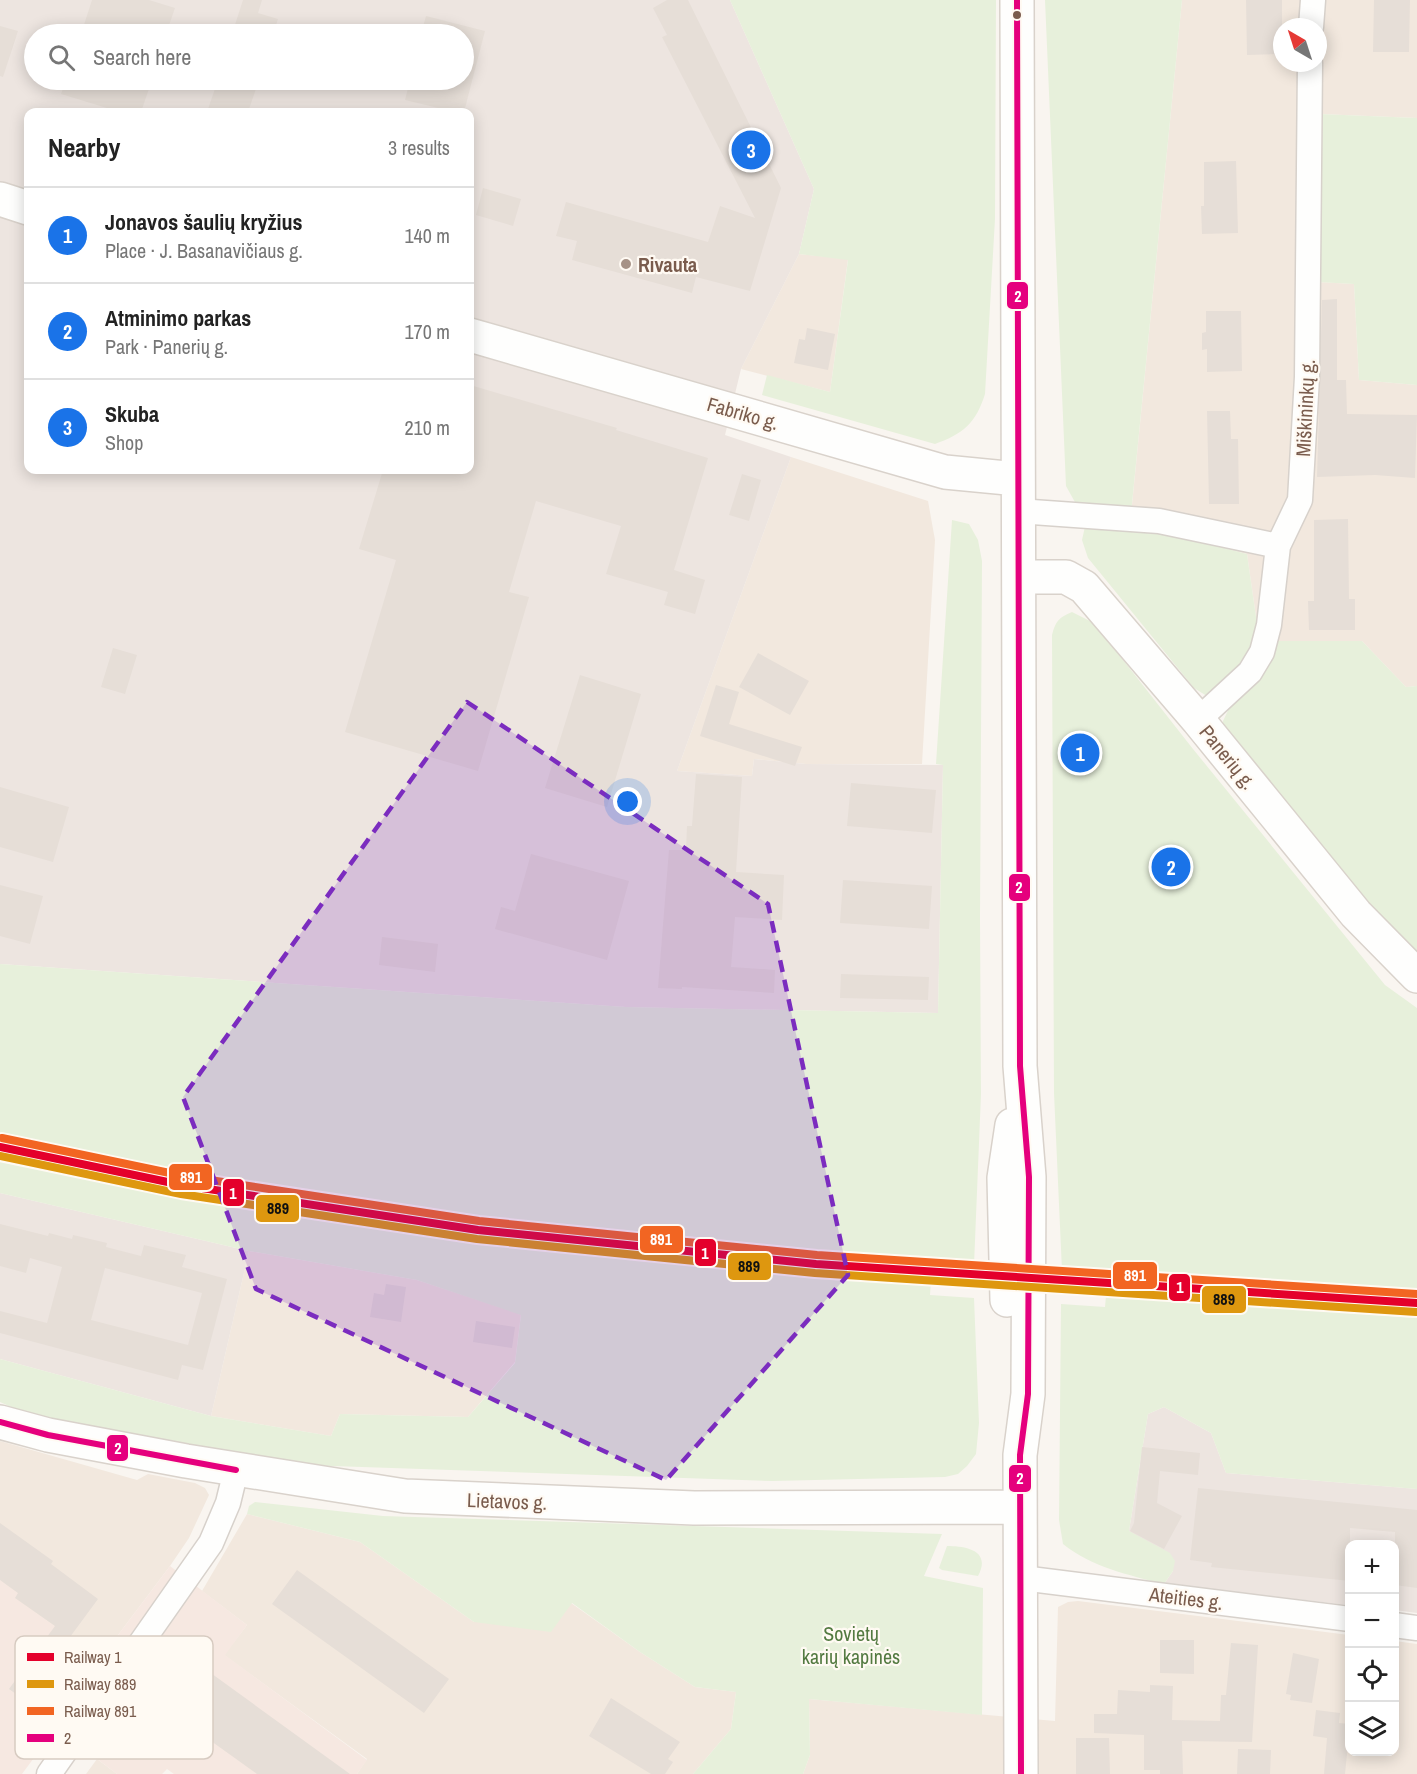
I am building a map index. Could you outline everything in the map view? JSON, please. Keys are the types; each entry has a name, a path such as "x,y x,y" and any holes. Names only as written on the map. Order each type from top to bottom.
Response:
{"main road":[{"path":"1017,0 1020,1066 1029,1177 1028,1394 1020,1455 1021,1774"},
{"path":"0,199 24,207"},
{"name":"Fabriko g.","path":"474,336 945,472 1018,479"},
{"name":"Panerių g.","path":"1019,577 1066,577 1084,587 1198,720 1356,914 1417,976"},
{"name":"Lietavos g.","path":"0,1422 48,1435 236,1470 405,1496 694,1508 1020,1507"}],"street":[{"path":"1312,18 1314,0"},
{"name":"Miškininkų g.","path":"1198,720 1250,672 1262,651 1269,625 1278,546 1300,500 1307,377 1310,72"},
{"path":"1018,511 1159,521 1278,546"},
{"path":"146,1636 211,1543 228,1503 236,1470"},
{"name":"Ateities g.","path":"1022,1578 1345,1618"},
{"path":"1399,1626 1417,1628"},
{"path":"49,1774 60,1759"}],"highlighted area":[{"path":"467,702 768,904 848,1275 666,1480 256,1289 183,1097"}],"shaded area":[{"path":"0,0 730,0 814,189 799,254 741,369 725,435 791,457 677,771 752,776 754,759 806,764 943,765 938,1013 626,1007 0,964"},
{"path":"1182,0 1417,0 1417,118 1320,114 1317,282 1354,284 1359,380 1417,385 1417,686 1406,687 1362,641 1278,641 1257,624 1247,554 1130,525"},
{"path":"799,254 848,259 830,392 741,369"},
{"path":"791,457 928,501 935,540 922,764 806,764 754,759 752,776 677,771"},
{"path":"0,1193 249,1251 211,1416 0,1359"},
{"path":"249,1251 417,1280 521,1314 515,1362 468,1417 340,1414 331,1436 211,1416"},
{"path":"1164,1407 1211,1433 1226,1473 1417,1489 1417,1613 1399,1611 1399,1540 1345,1540 1345,1605 1164,1584 1173,1571 1129,1531 1148,1414"},
{"path":"0,1441 137,1480 148,1474 195,1483 205,1488 209,1495 189,1538 117,1636 68,1636 15,1598 0,1580"},
{"path":"247,1514 360,1542 474,1622 571,1603 640,1652 695,1687 736,1692 731,1729 693,1774 357,1774 367,1759 224,1655 247,1625 202,1591"},
{"path":"170,1566 247,1625 225,1655 367,1760 357,1774 174,1774 167,1769 162,1774 117,1774 97,1759 213,1759 213,1636 117,1636"},
{"path":"0,1580 18,1593 16,1598 68,1636 15,1636 15,1759 33,1759 22,1774 0,1774"},
{"path":"1078,1601 1345,1634 1345,1756 1399,1756 1399,1642 1417,1644 1417,1774 803,1774 810,1755 809,1699 1055,1721 1058,1607 1068,1602"},
{"path":"97,1759 117,1774 86,1774"}],"green space":[{"path":"730,0 996,0 995,219 985,394 973,420 953,436 935,444 762,395 767,375 830,392 848,260 799,254 814,189"},
{"path":"1045,0 1182,0 1130,524 1247,554 1257,624 1278,641 1362,641 1406,687 1417,686 1417,965 1222,734 1223,721 1232,702 1210,698 1194,688 1088,558 1082,540 1086,522 1066,486"},
{"path":"1319,114 1417,118 1417,385 1359,380 1354,284 1317,282"},
{"path":"952,520 969,524 978,540 982,561 981,1094 974,1265 718,1249 522,1227 265,1192 0,1141 0,964 626,1007 938,1013 943,765 936,764"},
{"path":"1072,612 1094,623 1385,985 1417,1008 1417,1294 1062,1271 1054,1093 1052,635 1058,620"},
{"path":"0,1160 237,1207 537,1247 931,1280 930,1295 974,1298 979,1423 976,1454 958,1474 945,1477 772,1481 303,1465 29,1415 0,1402 0,1359 211,1416 331,1436 340,1414 468,1417 515,1363 521,1315 417,1280 249,1251 0,1193"},
{"path":"1106,1296 1417,1318 1417,1489 1226,1473 1211,1433 1164,1407 1148,1414 1129,1531 1170,1553 1175,1561 1173,1571 1164,1584 1111,1569 1074,1552 1063,1544 1059,1520 1061,1304 1105,1307"},
{"name":"Sovietų karių kapinės","path":"255,1502 383,1516 942,1534 924,1576 983,1588 982,1715 809,1699 810,1755 803,1774 693,1774 731,1729 736,1692 695,1687 640,1652 572,1603 551,1632 474,1622 360,1542 247,1514 249,1506"},
{"path":"947,1546 975,1551 982,1560 978,1576 939,1568"}],"building":[{"path":"92,0 149,0 175,8 169,24 84,24"},
{"path":"243,0 262,0 258,13 278,19 276,24 235,24"},
{"path":"667,0 688,0 781,188 750,291 696,277 692,293 572,260 577,241 556,236 566,202 708,242 720,206 755,218 662,37 667,35 653,8"},
{"path":"1246,0 1282,0 1282,18 1273,18 1273,54 1247,55"},
{"path":"1374,0 1410,0 1409,52 1373,52"},
{"path":"426,16 457,24 424,24"},
{"path":"0,26 18,31 3,77 0,76"},
{"path":"474,28 485,31 474,73"},
{"path":"62,90 149,90 142,108 107,108 61,94"},
{"path":"215,90 256,90 249,108 208,108"},
{"path":"408,90 470,90 465,108 438,108 405,100"},
{"path":"1236,161 1238,233 1202,234 1204,162"},
{"path":"483,188 521,199 513,226 476,215"},
{"path":"1337,299 1337,380 1346,380 1347,414 1417,415 1415,478 1375,475 1317,477 1322,300"},
{"path":"1206,311 1241,311 1242,371 1207,372 1207,349 1202,350 1202,333 1206,332"},
{"path":"807,328 835,334 828,370 794,363 799,339 805,340"},
{"path":"474,386 617,428 616,430 708,458 674,570 705,580 695,614 664,605 668,592 606,574 621,526 536,501 509,592 529,597 478,771 345,732 396,560 359,549 382,474 474,474"},
{"path":"1207,411 1230,411 1231,439 1238,439 1239,504 1209,504"},
{"path":"742,474 761,480 749,521 729,515"},
{"path":"1348,519 1349,599 1355,599 1355,630 1309,630 1308,601 1314,601 1314,520"},
{"path":"113,648 137,655 125,694 101,687"},
{"path":"758,653 809,681 790,715 739,687"},
{"path":"580,675 641,694 607,807 545,788"},
{"path":"716,685 739,692 729,724 802,747 795,766 700,736"},
{"path":"696,774 742,777 736,872 784,875 782,920 735,917 731,967 775,970 774,993 682,987 682,989 658,988 669,850 686,850 687,826 692,826"},
{"path":"851,783 936,790 932,833 847,826"},
{"path":"0,787 69,807 53,862 0,847"},
{"path":"531,854 629,881 607,960 495,929 501,907 515,911"},
{"path":"843,880 932,886 929,929 840,923"},
{"path":"0,885 43,896 30,944 0,936"},
{"path":"382,937 438,944 435,972 379,965"},
{"path":"841,974 929,977 928,1000 840,998"},
{"path":"0,1224 48,1236 49,1233 72,1239 73,1235 107,1243 106,1247 141,1256 144,1245 186,1255 182,1267 227,1279 203,1370 182,1365 178,1380 0,1333 0,1311 47,1323 62,1267 30,1258 26,1273 0,1266","holes":["105,1268 202,1293 188,1345 91,1320"]},
{"path":"386,1284 406,1287 401,1322 370,1317 374,1293 384,1295"},
{"path":"476,1321 515,1327 512,1348 473,1342"},
{"path":"1142,1447 1200,1453 1198,1475 1160,1471 1157,1503 1182,1516 1164,1549 1130,1531 1134,1523"},
{"path":"1198,1488 1417,1510 1417,1588 1399,1586 1399,1540 1395,1540 1395,1532 1350,1528 1350,1540 1345,1540 1345,1580 1211,1567 1212,1563 1190,1560"},
{"path":"0,1523 53,1561 51,1564 98,1599 71,1636 48,1636 55,1626 15,1598 18,1593 0,1580"},
{"path":"297,1570 449,1679 424,1713 272,1604"},
{"path":"1160,1640 1194,1640 1194,1674 1160,1673"},
{"path":"1231,1643 1258,1645 1252,1742 1182,1741 1183,1774 1160,1774 1160,1770 1144,1770 1144,1735 1094,1733 1094,1714 1117,1714 1118,1690 1150,1692 1150,1685 1173,1686 1172,1720 1220,1721 1221,1695 1226,1695"},
{"path":"1293,1653 1319,1659 1312,1703 1290,1700 1291,1695 1286,1694"},
{"path":"213,1675 350,1774 257,1774 213,1742"},
{"path":"15,1681 15,1693 9,1689"},
{"path":"611,1698 680,1742 668,1759 673,1762 665,1774 651,1774 589,1736"},
{"path":"1316,1710 1340,1713 1339,1723 1345,1724 1345,1774 1324,1774 1327,1738 1313,1736"},
{"path":"1076,1738 1109,1738 1110,1774 1076,1774"},
{"path":"1238,1749 1271,1750 1270,1774 1237,1774"}],"rail line":[{"name":"891","path":"2,1138 184,1176 479,1221 817,1255 1417,1294"},
{"name":"1","path":"0,1147 182,1185 478,1230 816,1264 1417,1303"},
{"name":"889","path":"0,1156 181,1194 477,1239 815,1273 1416,1312"}],"transit line":[{"name":"2","path":"1017,0 1020,1066 1029,1177 1028,1394 1020,1455 1021,1774"},
{"name":"2","path":"0,1422 48,1435 236,1470"}],"place":[{"name":"Skuba","path":"751,150"},
{"name":"Rivauta","path":"626,264"},
{"name":"Jonavos šaulių kryžius","path":"1080,753"},
{"name":"Atminimo parkas","path":"1171,867"}]}
